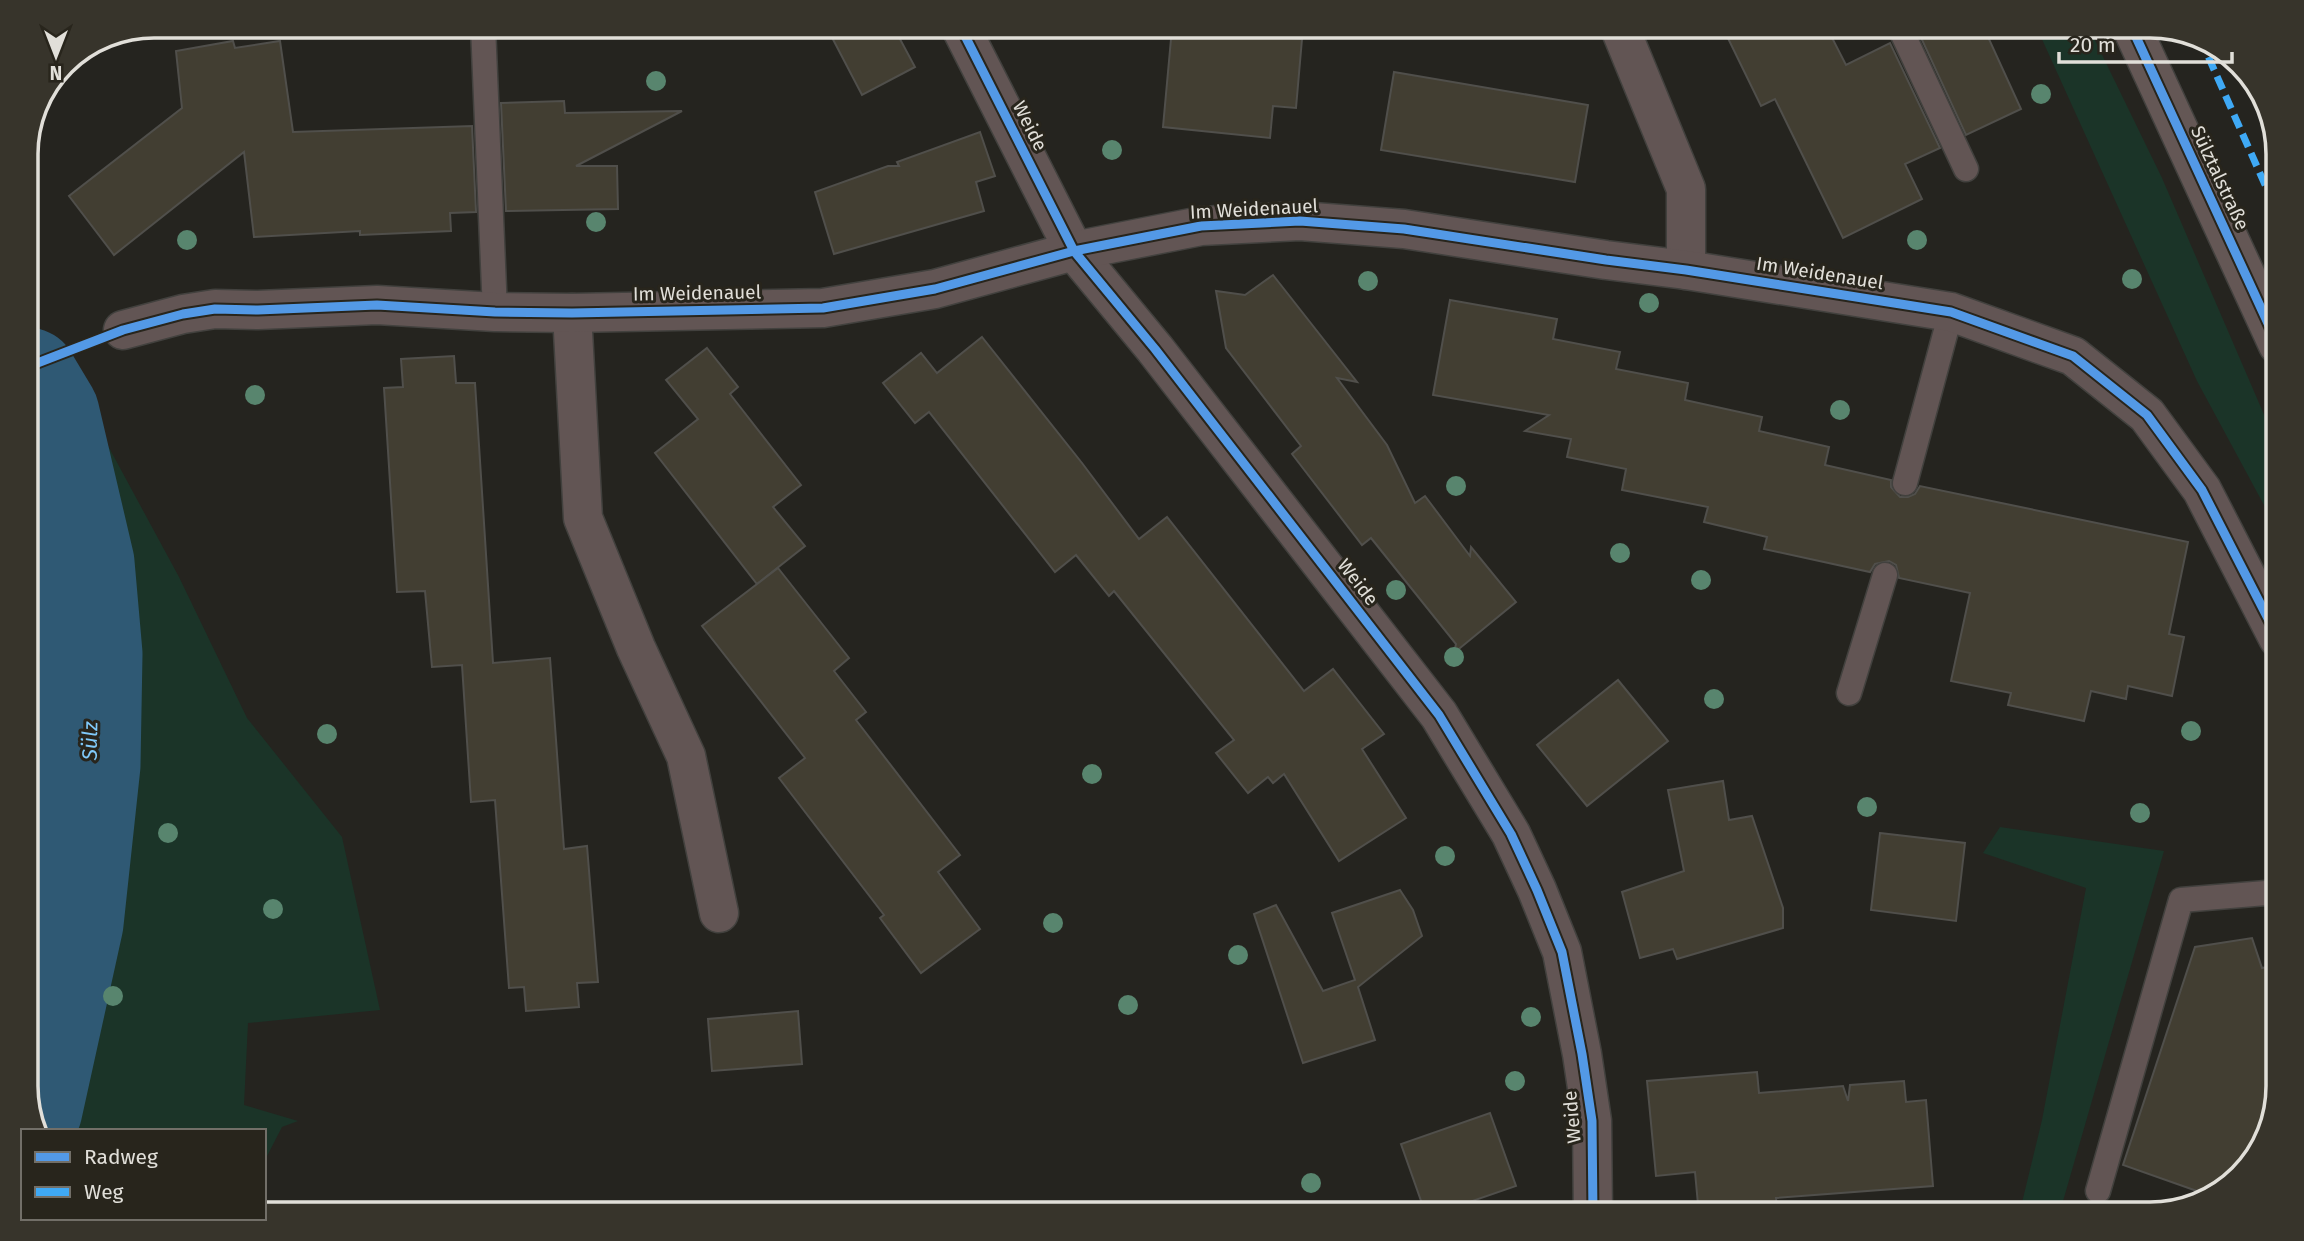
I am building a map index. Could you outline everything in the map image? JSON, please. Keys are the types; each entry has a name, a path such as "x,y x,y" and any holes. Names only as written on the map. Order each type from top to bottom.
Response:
{"main road":[{"name":"Sülztalstraße","path":"2137,38 2265,317"}],"street":[{"name":"Weide","path":"966,38 1074,251 1155,349 1439,715 1511,834 1562,953 1583,1054 1592,1121 1594,1202"},
{"path":"1624,38 1686,189 1686,270"},
{"name":"Im Weidenauel","path":"123,330 183,314 215,309 377,305 495,312 572,313 823,308 935,289 1074,251 1201,226 1300,222 1404,229 1951,312 2073,356 2147,415 2202,490 2265,614"},
{"path":"572,313 583,517 636,648 686,756 719,913"}],"lane":[{"path":"484,38 495,312"},
{"path":"1905,38 1966,169"},
{"path":"1905,483 1951,312"},
{"path":"1849,693 1885,575"},
{"path":"2098,1191 2181,900 2266,893"}],"green space":[{"path":"2041,38 2094,38 2162,178 2265,418 2265,508 2197,381"},
{"path":"100,431 179,577 247,718 342,837 380,1010 248,1023 244,1105 298,1121 282,1127 266,1158 266,1129 66,1129 110,913 134,674 77,464"},
{"path":"39,569 45,651 39,728"},
{"path":"2000,827 2164,851 2063,1202 2022,1202 2042,1120 2086,888 1983,853"}],"building":[{"path":"832,38 899,38 915,67 862,95"},
{"path":"1171,38 1302,39 1296,108 1273,106 1270,138 1163,127"},
{"path":"1728,38 1832,38 1846,65 1890,43 1940,148 1905,164 1922,199 1843,238 1775,99 1761,106"},
{"path":"1921,38 1988,38 2021,109 1966,135"},
{"path":"233,41 235,48 280,41 293,132 472,126 476,212 450,213 451,231 360,235 360,231 254,237 244,152 114,255 69,196 182,108 176,51"},
{"path":"1394,72 1588,105 1575,182 1381,150"},
{"path":"564,101 565,113 682,111 576,166 617,166 618,209 506,211 501,103"},
{"path":"980,132 995,176 976,182 984,211 834,254 815,192 888,166 899,166 897,162"},
{"path":"1273,275 1357,382 1337,378 1387,445 1415,503 1425,496 1470,556 1471,547 1516,602 1454,653 1456,644 1371,538 1362,545 1292,454 1301,446 1226,348 1216,291 1245,295"},
{"path":"1450,300 1557,319 1553,339 1620,352 1616,369 1688,383 1685,400 1762,417 1759,431 1829,447 1825,465 1891,480 1891,487 1900,497 1915,494 1920,486 2188,542 2169,634 2184,637 2172,696 2128,686 2126,699 2091,691 2084,721 2008,705 2011,693 1951,681 1970,593 1899,578 1896,565 1889,561 1875,564 1870,572 1764,549 1767,537 1704,522 1708,507 1622,490 1626,469 1567,457 1571,439 1525,431 1549,415 1433,395"},
{"path":"982,337 1139,539 1167,517 1304,691 1333,669 1384,734 1362,749 1406,818 1339,861 1284,774 1273,783 1268,777 1248,793 1216,753 1234,740 1114,591 1109,596 1076,555 1055,572 929,412 915,423 883,383 921,353 937,373"},
{"path":"707,348 738,387 730,394 801,485 773,507 805,546 757,584 655,453 698,419 666,380"},
{"path":"454,356 456,383 475,383 493,663 550,658 564,849 587,846 598,982 577,983 579,1007 526,1011 524,987 509,988 495,800 471,802 462,665 432,667 425,591 397,592 384,388 403,387 401,359"},
{"path":"778,568 849,658 834,671 866,712 856,720 960,855 938,872 980,929 921,973 880,918 884,915 779,778 805,758 702,626"},
{"path":"1618,680 1668,741 1587,806 1537,745"},
{"path":"1723,781 1729,820 1752,816 1783,908 1783,928 1677,959 1673,949 1640,958 1622,892 1684,871 1668,790"},
{"path":"1880,833 1965,843 1956,921 1871,910"},
{"path":"1400,890 1413,910 1422,936 1358,987 1375,1040 1303,1063 1254,914 1276,905 1323,991 1355,980 1332,913"},
{"path":"2252,938 2262,968 2266,967 2266,1086 2259,1124 2237,1163 2214,1183 2198,1191 2123,1165 2195,947"},
{"path":"798,1011 802,1064 712,1071 708,1019"},
{"path":"1757,1072 1759,1093 1843,1086 1848,1101 1850,1085 1904,1081 1906,1102 1926,1100 1933,1186 1776,1198 1776,1202 1698,1202 1695,1172 1656,1176 1647,1081"},
{"path":"1490,1113 1516,1186 1470,1202 1421,1202 1401,1144"}],"waterway":[{"name":"Sülz","path":"39,399 48,414 83,563 91,654 89,765 72,923 39,1073"}],"marked path":[{"path":"2207,54 2265,185"}],"cycle path":[{"path":"966,38 1074,251 1155,349 1439,715 1511,834 1562,952 1592,1121 1593,1202"},
{"path":"2137,38 2265,317"},
{"path":"39,362 123,330 183,314 215,309 377,305 495,312 572,313 823,308 935,289 1074,251 1201,226 1300,221 1404,229 1951,312 2073,356 2147,415 2202,490 2265,614"}]}
